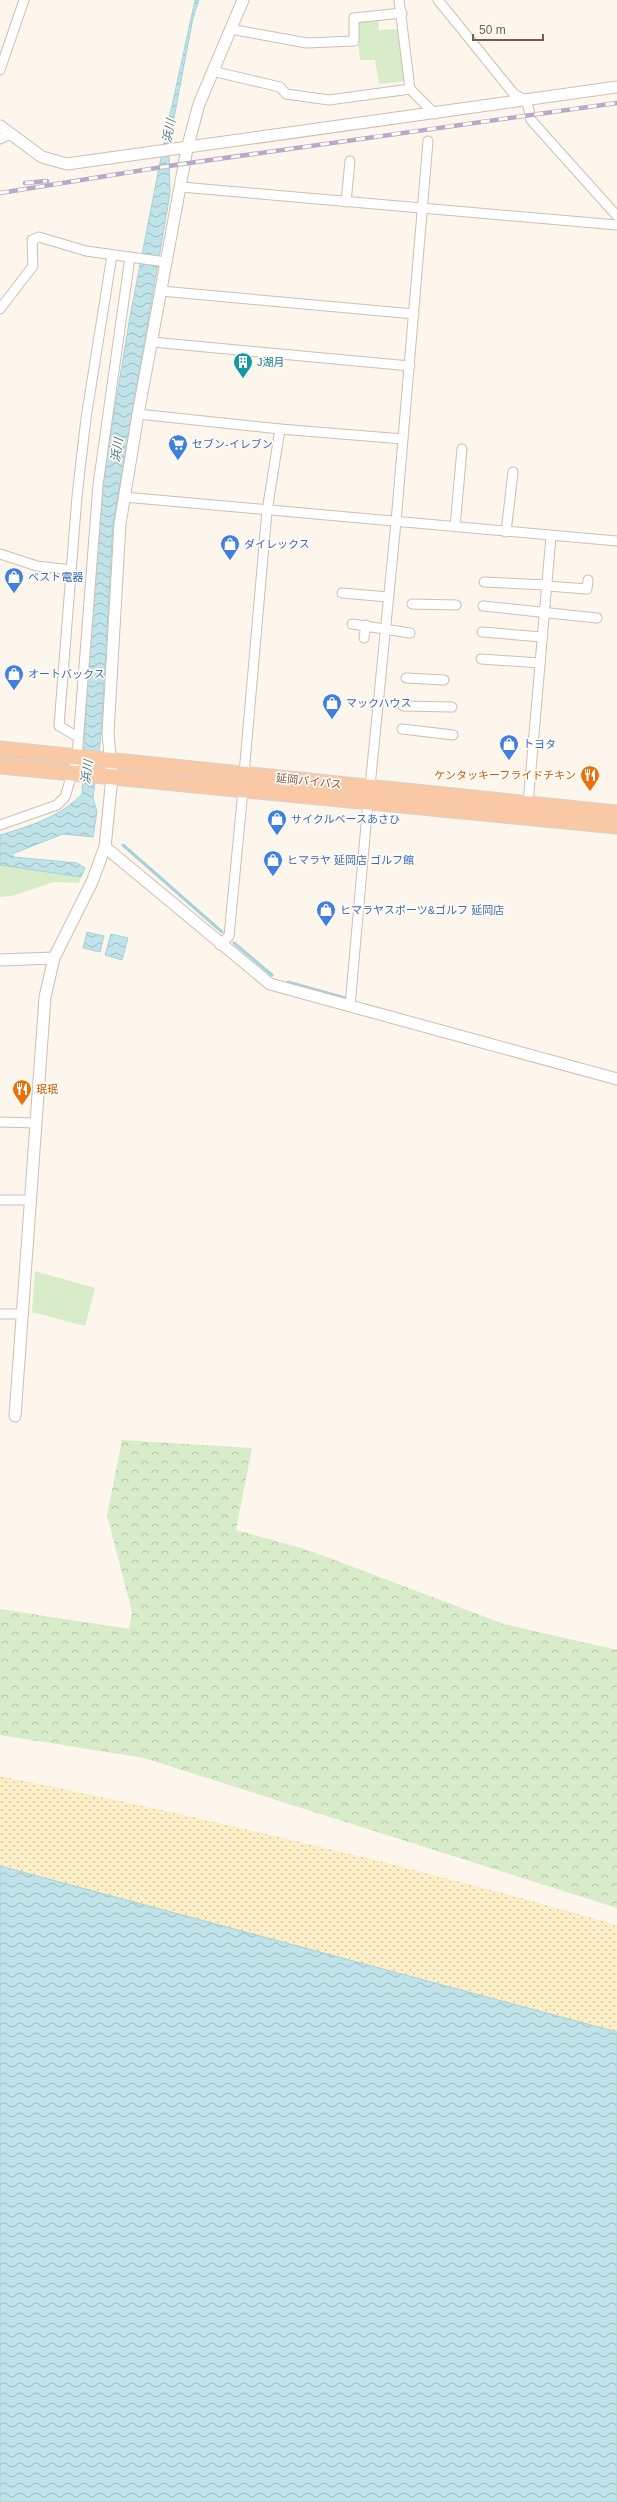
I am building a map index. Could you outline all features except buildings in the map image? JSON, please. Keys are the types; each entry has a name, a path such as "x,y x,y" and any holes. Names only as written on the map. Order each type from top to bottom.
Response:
{"highway":[{"name":"延岡バイパス","path":"0,749 244,774 369,794 617,826"},
{"name":"延岡バイパス","path":"0,766 243,790 369,794 528,804 617,813"}],"street":[{"path":"0,70 24,0"},
{"path":"15,1416 45,997 54,958 92,882 105,848 105,759 124,497 161,291 163,262 181,187 182,149 212,71 243,0"},
{"path":"399,0 402,13 410,89 435,114"},
{"path":"438,0 514,94 527,101 531,120 617,216"},
{"path":"230,29 307,43 354,41 354,18 402,13"},
{"path":"212,71 280,87 286,94 329,100 410,89"},
{"path":"0,126 42,157 58,163 67,164 152,154 617,87"},
{"path":"0,139 10,134"},
{"path":"350,1006 396,522 428,140"},
{"path":"346,202 350,161"},
{"path":"181,187 617,225"},
{"path":"0,309 33,266 32,240 39,237 86,251 163,262"},
{"path":"78,738 59,726 71,570 86,418 112,255"},
{"path":"0,825 57,805 65,797 77,774 79,757 78,738 98,485 133,258"},
{"path":"161,291 414,314"},
{"path":"152,342 410,366"},
{"path":"138,414 280,429 403,439"},
{"path":"244,774 267,511 280,429"},
{"path":"455,527 462,449"},
{"path":"506,532 513,472"},
{"path":"124,497 267,511 617,541"},
{"path":"528,804 551,536"},
{"path":"0,554 37,566 71,570"},
{"path":"484,582 547,585 588,589 588,580"},
{"path":"342,593 388,598"},
{"path":"412,604 456,604"},
{"path":"483,606 597,618"},
{"path":"352,624 410,632"},
{"path":"364,638 366,625"},
{"path":"482,632 542,637"},
{"path":"481,659 540,663"},
{"path":"406,678 444,680"},
{"path":"404,706 452,708"},
{"path":"402,729 453,735"},
{"path":"220,945 230,936 243,790"},
{"path":"105,848 220,945 270,984 617,1078"},
{"path":"0,960 54,958"},
{"path":"0,1122 36,1123"},
{"path":"0,1200 31,1200"},
{"path":"0,1314 23,1314"}],"green space":[{"path":"378,18 379,30 400,29 407,81 379,84 375,60 360,60 356,20"},
{"path":"0,865 81,877 79,883 54,882 12,896 0,897"},
{"path":"35,1271 95,1288 85,1326 32,1312"},
{"path":"122,1440 252,1448 236,1530 308,1550 504,1624 617,1650 617,1908 144,1758 0,1735 0,1609 129,1629 132,1612 107,1515"}],"sand":[{"path":"0,1776 310,1844 541,1903 617,1925 617,2032 0,1866"}],"water":[{"name":"浜川","path":"195,0 199,0 193,18 169,144 170,194 113,525 101,735 93,798 97,812 93,837 63,834 12,854 14,857 77,863 85,868 81,877 0,865 0,835 44,820 54,815 82,794 88,650 100,497 131,311 163,147"},
{"path":"87,932 104,936 100,952 83,948"},
{"path":"111,934 128,938 122,960 105,955"},
{"path":"0,1866 617,2032 617,2502 0,2502"}],"waterway":[{"path":"123,845 222,932"},
{"path":"234,943 272,975"},
{"path":"288,982 349,999"}],"railway":[{"path":"0,193 175,165 617,103"},
{"path":"25,183 47,181"}],"place":[{"name":"J湖月","path":"243,379"},
{"name":"セブン-イレブン","path":"178,461"},
{"name":"ダイレックス","path":"230,561"},
{"name":"ベスト電器","path":"14,594"},
{"name":"オートバックス","path":"14,691"},
{"name":"マックハウス","path":"332,720"},
{"name":"トヨタ","path":"509,761"},
{"name":"ケンタッキーフライドチキン","path":"590,792"},
{"name":"サイクルベースあさひ","path":"277,836"},
{"name":"ヒマラヤ 延岡店 ゴルフ館","path":"273,877"},
{"name":"ヒマラヤスポーツ&ゴルフ 延岡店","path":"326,927"},
{"name":"珉珉","path":"22,1106"}]}
